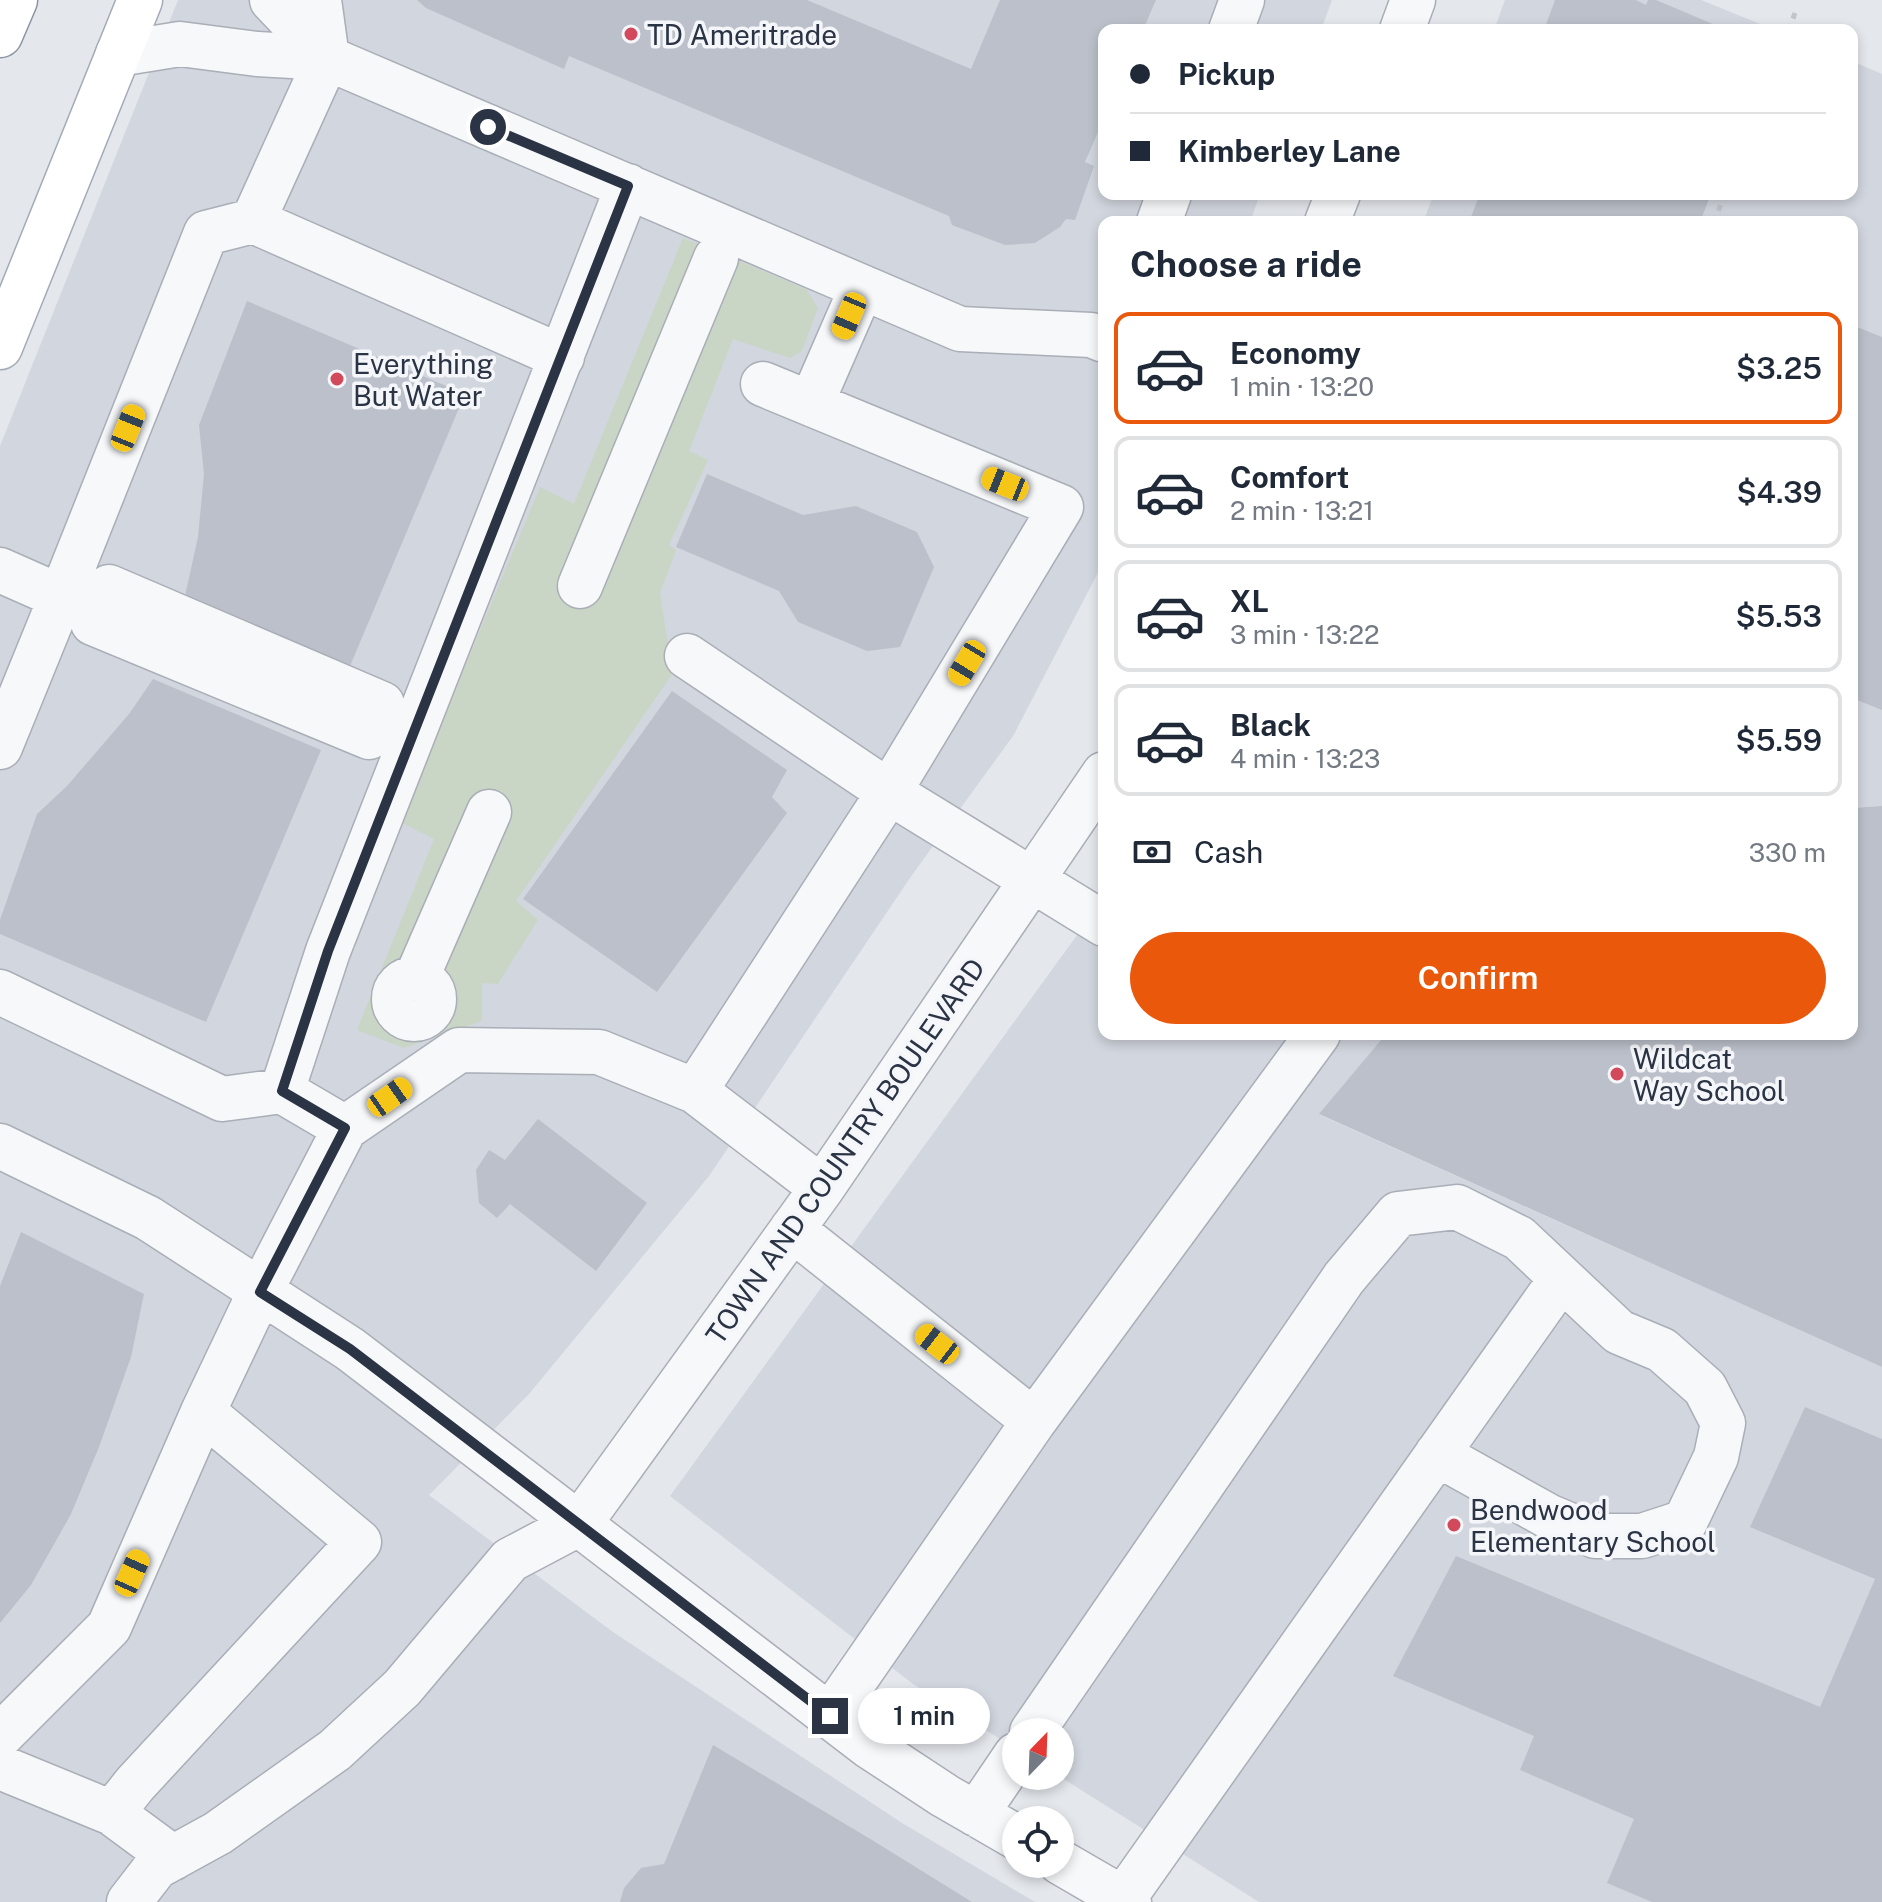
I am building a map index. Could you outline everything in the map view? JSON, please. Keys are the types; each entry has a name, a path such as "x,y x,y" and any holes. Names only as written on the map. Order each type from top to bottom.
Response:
{"main road":[{"path":"0,35 15,0"},
{"path":"0,347 140,0"}],"street":[{"path":"272,0 327,58"},
{"path":"253,221 327,58 319,0"},
{"path":"1233,24 1242,0"},
{"path":"1404,24 1413,0"},
{"path":"118,54 180,44 257,54 327,58 960,329 1098,330"},
{"path":"282,1091 328,951 628,186"},
{"path":"0,747 206,233 253,221 562,357"},
{"path":"580,586 716,258"},
{"path":"811,404 862,287"},
{"path":"695,1091 889,792 1061,507 763,384"},
{"path":"0,570 61,597"},
{"path":"158,630 325,699"},
{"path":"687,656 889,792 1098,920"},
{"name":"TOWN AND COUNTRY BOULEVARD","path":"580,1523 822,1188 1098,783"},
{"path":"405,1016 489,812"},
{"path":"0,992 222,1099 282,1091 345,1128"},
{"path":"830,1716 1298,1040"},
{"path":"0,1736 109,1627 203,1412 260,1292 345,1128 459,1050 599,1052 695,1091 822,1188"},
{"path":"0,1146 148,1218 350,1349 869,1746 1002,1829"},
{"path":"1042,1718 1344,1278 1398,1214 1457,1207 1519,1238 1619,1332 1662,1350 1705,1388 1723,1423 1716,1457 1685,1522 1642,1536 1595,1536 1548,1516 1437,1454"},
{"path":"792,1229 1034,1421"},
{"path":"1074,1872 1110,1897 1437,1454 1561,1279"},
{"path":"112,1813 135,1784 359,1542 203,1412"},
{"path":"129,1902 156,1867 218,1833 335,1750 402,1688 510,1560 580,1523"},
{"path":"0,1767 112,1813 173,1858"},
{"path":"976,1814 1002,1776"}],"path":[{"path":"1791,24 1796,10"}],"shaded area":[{"path":"178,0 1332,0 1323,24 1098,24 1098,200 1258,200 1252,216 1098,216 1098,573 1013,736 912,875 709,1176 529,1394 429,1495 613,1632 902,1823 1035,1902 0,1902 0,446"},
{"path":"1505,0 1701,0 1760,24 1496,24"},
{"path":"1858,64 1882,74 1882,806 1858,808 1858,216 1425,216 1432,200 1858,200"},
{"name":"Bendwood Elementary School","path":"1098,906 1098,1040 1381,1040 1320,1115 1882,1367 1882,1902 1259,1902 1074,1785 1074,1718 1002,1718 1002,1740 913,1684 670,1496"}],"green space":[{"path":"683,238 806,289 818,308 802,351 790,358 733,339 689,451 708,460 669,545 676,550 660,593 675,670 516,901 538,920 498,984 482,983 482,1021 404,1048 357,1030 434,839 400,822 540,487 574,504"}],"building":[{"path":"417,0 807,0 971,69 1000,0 1156,0 1146,24 1098,24 1098,132 1085,162 1094,166 1075,220 1066,219 1060,227 1035,243 1005,245 952,225 949,216 569,56 564,69 426,8"},
{"path":"1555,0 1636,0 1646,5 1648,0 1656,0 1713,24 1546,24"},
{"path":"1478,200 1709,200 1702,216 1471,216"},
{"path":"247,301 465,394 350,666 185,596 198,537 204,474 199,425"},
{"path":"1858,327 1882,337 1882,710 1858,700"},
{"path":"707,474 803,515 856,506 917,532 934,567 900,647 867,651 798,622 779,591 676,547"},
{"path":"153,679 321,750 206,1022 0,934 0,920 37,814 67,786 129,714"},
{"path":"672,691 787,770 772,797 787,813 657,992 523,899"},
{"name":"Wildcat Way School","path":"1882,806 1882,1367 1319,1114 1381,1040 1858,1040 1858,808"},
{"path":"538,1119 647,1203 596,1271 510,1204 497,1218 479,1203 476,1170 489,1150 505,1160"},
{"path":"21,1232 144,1294 131,1357 71,1514 31,1585 0,1623 0,1286"},
{"path":"1805,1407 1882,1439 1882,1902 1652,1902 1607,1883 1634,1819 1520,1770 1534,1736 1393,1676 1456,1556 1820,1707 1875,1579 1750,1527"},
{"path":"713,1745 972,1902 620,1902 624,1888 641,1868 664,1864"}],"place":[{"name":"TD Ameritrade","path":"631,34"},
{"name":"Everything But Water","path":"337,379"},
{"name":"Wildcat Way School","path":"1617,1074"},
{"name":"Bendwood Elementary School","path":"1454,1525"}],"route":[{"path":"488,127 628,186 328,951 282,1091 345,1128 260,1292 350,1349 830,1716"}]}
